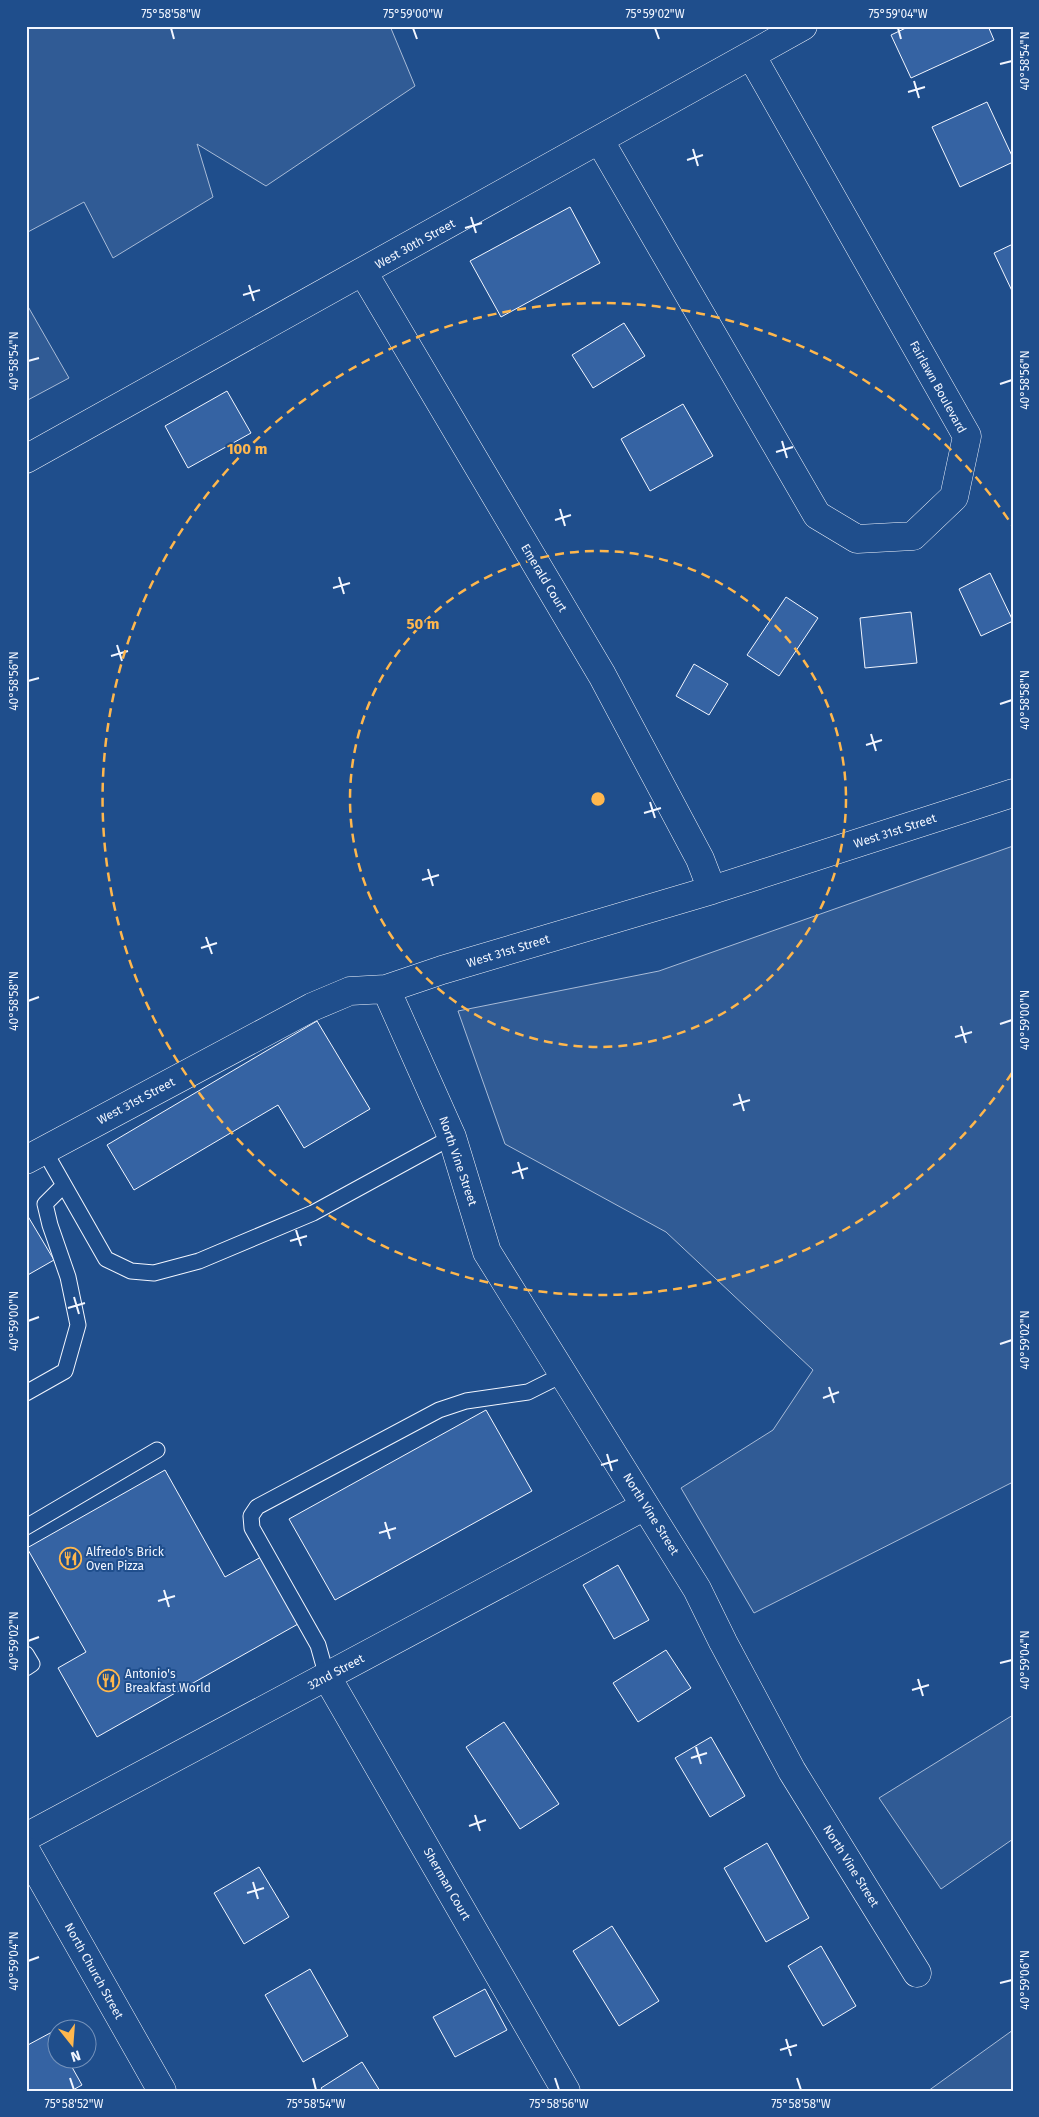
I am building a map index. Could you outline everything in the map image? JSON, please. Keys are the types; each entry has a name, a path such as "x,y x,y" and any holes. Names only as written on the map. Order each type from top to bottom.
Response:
{"street":[{"name":"West 30th Street","path":"26,459 802,26"},
{"name":"Fairlawn Boulevard","path":"600,140 817,515 858,538 913,536 954,497 967,436 751,55"},
{"name":"Emerald Court","path":"363,272 602,675 700,859 712,890"},
{"name":"West 31st Street","path":"35,1155 312,1008 350,991 386,989 442,970 712,890 1013,793"},
{"name":"North Vine Street","path":"386,989 452,1137 487,1252 696,1589 722,1642 792,1771 917,1973"},
{"name":"32nd Street","path":"26,1837 646,1506"},
{"name":"Sherman Court","path":"327,1677 566,2091"},
{"name":"North Church Street","path":"26,1851 162,2091"}],"lane":[{"path":"35,1155 64,1185 106,1259 131,1271 154,1273 199,1261 313,1213 452,1137"},
{"path":"26,1393 65,1371 78,1325 68,1277 50,1225 45,1204 64,1185"},
{"path":"327,1677 318,1645 252,1528 251,1516 257,1507 439,1410 466,1401 528,1392 564,1374"},
{"path":"26,1527 157,1450"},
{"path":"26,1654 32,1664 26,1668"}],"shaded area":[{"path":"26,26 390,26 415,86 266,186 197,144 213,197 113,258 84,202 26,233"},
{"path":"26,303 69,378 26,401"},
{"path":"1013,846 1013,1482 754,1613 681,1488 773,1430 813,1370 666,1232 505,1144 458,1011 659,971"},
{"path":"1013,1715 1013,1839 941,1889 879,1798"},
{"path":"1013,2030 1013,2091 928,2091"}],"building":[{"path":"910,26 988,26 994,40 911,78 891,35"},
{"path":"987,102 1013,158 1013,162 960,187 932,127"},
{"path":"570,207 600,263 501,317 470,261"},
{"path":"1013,244 1013,293 994,253"},
{"path":"624,323 645,356 593,388 572,355"},
{"path":"227,391 251,433 188,468 165,426"},
{"path":"683,404 713,456 650,491 621,439"},
{"path":"990,573 1013,621 981,636 959,589"},
{"path":"786,597 818,618 779,676 747,655"},
{"path":"911,612 917,663 865,668 860,618"},
{"path":"694,664 728,684 709,715 676,696"},
{"path":"317,1021 370,1109 304,1148 278,1105 134,1190 107,1145"},
{"path":"26,1213 54,1260 26,1276"},
{"path":"486,1410 532,1491 335,1600 289,1519"},
{"path":"165,1470 225,1577 261,1557 298,1624 97,1737 58,1668 86,1652 27,1548"},
{"path":"618,1565 649,1620 614,1639 583,1585"},
{"path":"666,1650 691,1688 638,1722 613,1683"},
{"path":"504,1722 559,1804 520,1829 466,1747"},
{"path":"711,1737 745,1796 710,1817 675,1758"},
{"path":"767,1843 809,1918 766,1942 724,1868"},
{"path":"259,1867 289,1917 244,1944 214,1893"},
{"path":"612,1926 659,2001 619,2026 573,1951"},
{"path":"821,1946 856,2006 823,2026 788,1966"},
{"path":"310,1969 348,2036 303,2062 265,1995"},
{"path":"485,1989 507,2030 455,2057 433,2017"},
{"path":"48,2034 48,2070 74,2070 82,2085 71,2091 26,2091 26,2046"},
{"path":"362,2062 380,2091 323,2091 321,2088"}],"place":[{"name":"Alfredo's Brick Oven Pizza","path":"70,1559"},
{"name":"Antonio's Breakfast World","path":"109,1681"}]}
